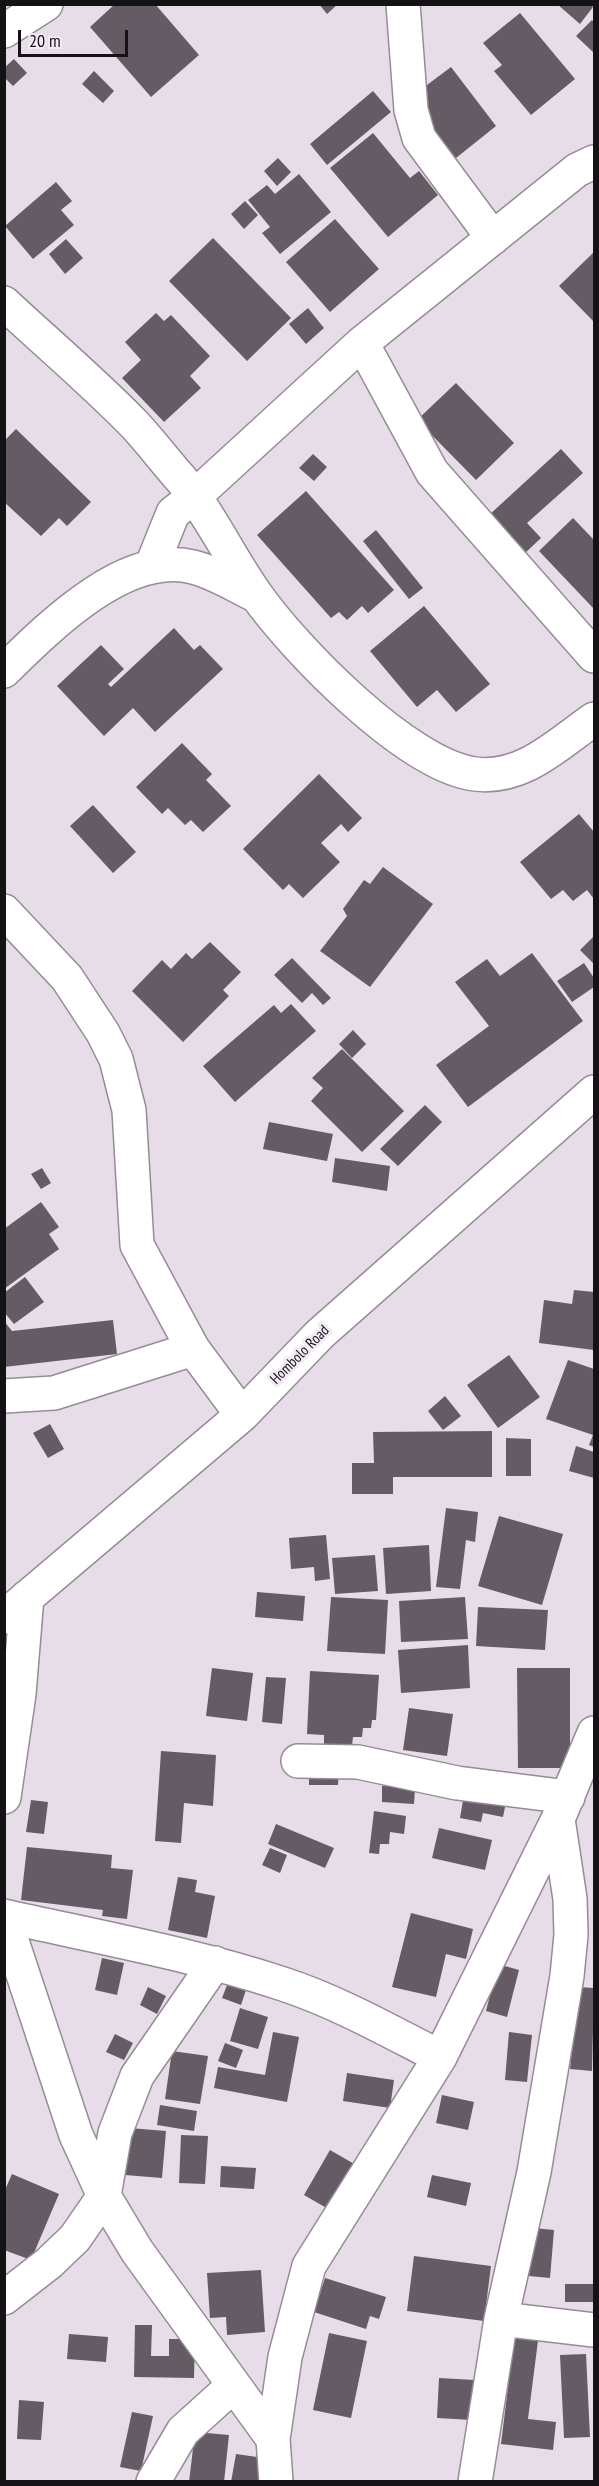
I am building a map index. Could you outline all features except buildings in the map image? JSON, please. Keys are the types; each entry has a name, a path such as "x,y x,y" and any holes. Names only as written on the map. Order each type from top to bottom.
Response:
{"street":[{"path":"4,31 46,4"},
{"path":"403,4 411,110 416,132 436,163 493,238"},
{"path":"152,565 173,513 195,496 362,343 577,170 594,162"},
{"path":"4,303 134,424 195,496 255,595 306,656 398,740 447,767 474,774 500,775 529,765 594,719"},
{"path":"362,343 432,472 594,656"},
{"path":"4,671 43,633 116,579 152,565 194,567 255,595"},
{"path":"4,911 67,978 116,1059 129,1110 137,1245 193,1349 242,1415"},
{"name":"Hombolo Road","path":"16,1607 242,1415 320,1334 594,1092"},
{"path":"4,1396 54,1393 193,1349"},
{"path":"4,1797 19,1694 16,1607"},
{"path":"276,2481 273,2439 285,2358 309,2266 440,2057 563,1808 594,1733"},
{"path":"298,1761 358,1762 563,1808"},
{"path":"475,2481 501,2319 534,2172 567,1976 571,1935 582,1905 563,1808"},
{"path":"273,2439 137,2251 104,2196 76,2135 4,1917 215,1963 285,1985 351,2012 440,2057"},
{"path":"4,2298 49,2263 75,2238 104,2196 115,2133 137,2076 215,1963"},
{"path":"501,2319 594,2330"},
{"path":"153,2481 183,2432 234,2385"}]}
